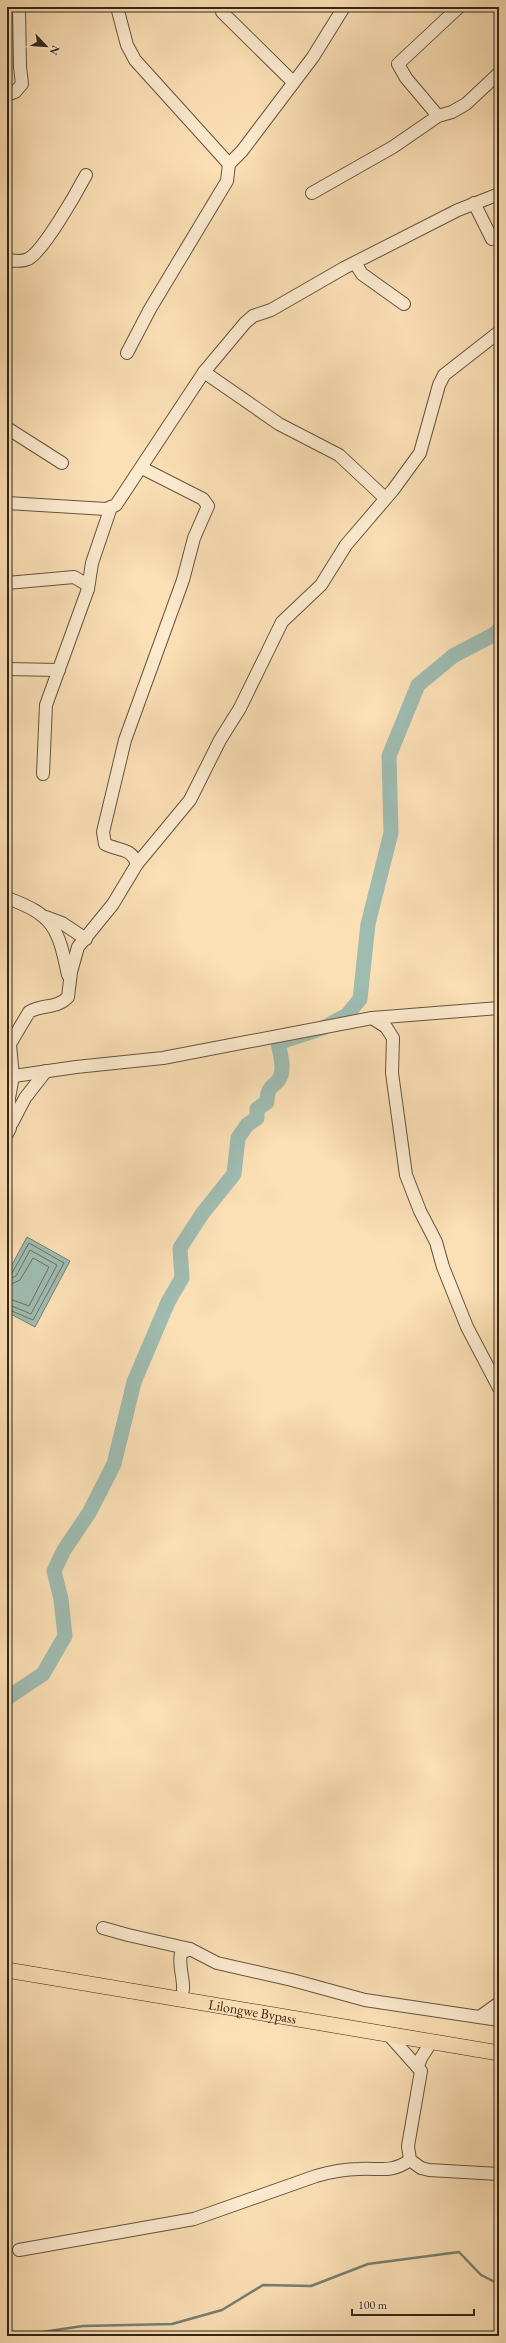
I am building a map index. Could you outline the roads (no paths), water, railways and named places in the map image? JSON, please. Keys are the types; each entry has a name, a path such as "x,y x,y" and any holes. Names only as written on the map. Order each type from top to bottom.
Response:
{"main road":[{"name":"Lilongwe Bypass","path":"7,1970 499,2052"}],"street":[{"path":"7,94 15,92 22,84 20,67 19,7"},
{"path":"117,7 126,40 135,60 229,164"},
{"path":"127,353 150,309 227,181 229,164 242,151 313,57 344,7"},
{"path":"438,116 406,78 398,64 459,7"},
{"path":"222,12 293,82"},
{"path":"312,193 393,147 438,116 452,112 466,104 499,73"},
{"path":"7,260 21,261 34,255 70,206 86,175"},
{"path":"43,774 46,705 88,590 92,563 111,507 120,500 142,468 150,452 204,372 245,323 253,316 271,310 356,263 474,203 499,194"},
{"path":"474,203 492,240"},
{"path":"356,263 362,274 404,304"},
{"path":"8,1131 10,1076 9,1047 29,1012 63,1002 70,990 74,959 78,948 113,904 137,864 190,800 220,740 240,708 282,622 321,585 340,554 385,498 400,482 423,448 439,385 444,375 499,332"},
{"path":"204,372 279,424 339,455 385,498"},
{"path":"7,428 62,464"},
{"path":"137,864 134,856 129,851 104,844 103,832 125,740 183,580 194,538 208,506 203,499 142,468"},
{"path":"7,503 111,507"},
{"path":"7,583 74,577 86,584 88,590"},
{"path":"7,669 59,670"},
{"path":"7,898 31,907 45,916 62,923 86,939"},
{"path":"45,916 53,924 70,982"},
{"path":"10,1076 163,1058 372,1018 499,1008"},
{"path":"372,1018 386,1027 393,1038 392,1073 406,1175 420,1211 436,1242 443,1267 468,1327 499,1388"},
{"path":"8,1131 25,1098 46,1071"},
{"path":"103,1928 128,1936 190,1948 217,1962 292,1980 365,2000 481,2016 499,2020"},
{"path":"183,1990 183,1981 179,1962 181,1953 190,1948"},
{"path":"481,2016 499,2003"},
{"path":"388,2034 418,2066 421,2077 408,2146 410,2160 422,2168 429,2170 499,2174"},
{"path":"418,2066 421,2058 432,2041"},
{"path":"19,2250 194,2219 316,2176 335,2171 395,2169 410,2160"}],"water":[{"path":"27,1237 70,1261 35,1327 7,1312 7,1274"}],"waterway":[{"path":"7,1698 43,1674 65,1636 61,1599 54,1571 64,1550 89,1513 114,1464 134,1382 168,1302 182,1278 180,1248 202,1214 234,1174 238,1138 247,1125 257,1118 257,1109 267,1102 269,1091 280,1079 282,1067 278,1043 323,1028 347,1015 360,999 368,924 391,833 389,756 418,685 453,656 493,635 499,630"},
{"path":"15,2336 83,2326 172,2324 222,2310 263,2285 311,2286 368,2264 459,2252 481,2275 499,2284"}]}
